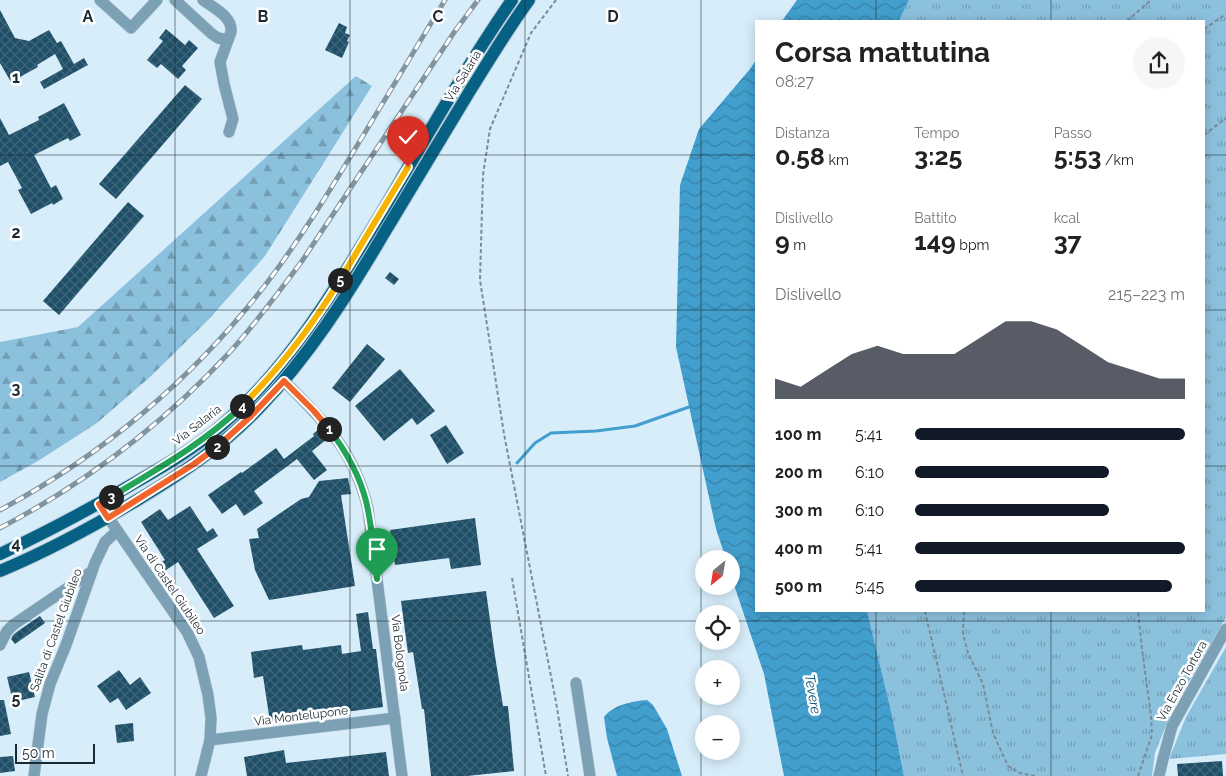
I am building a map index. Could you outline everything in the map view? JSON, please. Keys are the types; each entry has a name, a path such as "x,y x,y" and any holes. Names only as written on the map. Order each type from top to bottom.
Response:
{"main road":[{"name":"Via Salaria","path":"0,554 99,504 172,461 213,432 255,393 288,355 331,295 451,96 512,0"},
{"name":"Via Salaria","path":"0,571 60,544 108,518 205,456 250,417 284,381 334,314 501,42 529,0"}],"street":[{"path":"100,0 131,28 157,0"},
{"path":"175,0 212,34 218,38 228,40"},
{"path":"203,0 225,16 232,30 220,65 233,119 229,132"},
{"name":"Via Bolognola","path":"284,381 314,411 346,452 361,485 368,509 402,776"},
{"name":"Via di Castel Giubileo","path":"99,504 180,621 193,644 201,664 211,718 210,740 201,776"},
{"name":"Salita di Castel Giubileo","path":"34,776 41,723 50,684 66,645 91,572 105,542 117,531"},
{"path":"0,645 7,631 13,625 91,572"},
{"name":"Via Enzo Tortora","path":"1159,776 1172,726 1224,639"},
{"path":"576,684 590,776"},
{"name":"Via Montelupone","path":"210,740 395,718"}],"path":[{"path":"556,0 531,33 490,129 483,175 480,280 504,434 556,702 568,776"},
{"path":"1128,20 1151,0"},
{"path":"1205,28 1226,14"},
{"path":"1205,134 1226,118"},
{"path":"512,578 546,776"},
{"path":"925,612 963,776"},
{"path":"964,612 963,634 968,653 983,684 993,733 1008,766 1020,773 1035,776"},
{"path":"1138,612 1152,735 1138,776"}],"green space":[{"path":"909,0 1226,0 1226,617 1171,713 1155,753 1152,776 904,776 892,715 867,612 1205,612 1205,20 899,20"},
{"path":"356,76 372,86 265,256 209,319 150,377 97,423 38,461 0,482 0,342 78,327"},
{"path":"1226,647 1226,754 1169,759 1186,717"}],"water":[{"path":"797,0 909,0 899,20 783,20"},
{"name":"Tevere","path":"755,62 755,612 867,612 892,715 904,776 784,776 764,674 737,595 740,595 740,550 723,550 716,529 676,347 680,185 699,129"},
{"path":"647,700 653,705 667,729 682,776 617,776 607,738 604,717 612,709 623,704"}],"building":[{"path":"0,10 15,38 29,41 49,30 57,43 61,41 74,64 84,58 88,65 44,89 40,82 63,69 55,54 37,65 38,67 11,82 0,63"},
{"path":"339,23 347,27 345,33 350,35 342,58 325,50"},
{"path":"166,29 185,45 189,40 198,48 182,66 186,70 178,79 161,64 157,68 147,60 163,41 159,38"},
{"path":"185,85 202,99 116,199 99,184"},
{"path":"64,103 81,135 70,141 68,138 34,155 51,188 56,185 63,199 31,214 18,190 22,188 8,162 0,166 0,118 9,135 39,120 38,117"},
{"path":"128,202 144,216 59,315 43,301"},
{"path":"390,272 399,279 394,285 385,278"},
{"path":"367,344 385,359 350,402 332,388"},
{"path":"400,369 435,411 417,425 412,418 384,441 355,406"},
{"path":"446,425 464,453 447,464 430,435"},
{"path":"319,429 327,439 312,451 327,470 314,480 297,459 254,491 263,503 244,516 236,504 222,514 208,495 276,448 284,459 314,436 313,434"},
{"path":"348,478 351,494 341,495 355,586 269,600 255,570 249,539 259,538 257,529 301,499 309,497 319,481"},
{"path":"190,506 207,532 213,528 218,536 197,549 234,606 214,618 178,562 163,572 158,564 165,560 141,522 160,509 168,520"},
{"path":"475,518 481,565 451,569 449,558 395,565 390,530"},
{"path":"486,591 503,706 508,706 514,771 467,776 431,776 424,709 422,709 413,652 408,653 401,601"},
{"path":"368,612 373,649 376,649 383,707 270,722 263,676 254,678 251,652 302,645 303,650 341,645 342,654 361,651 356,614"},
{"path":"40,616 45,623 15,644 11,639 13,635"},
{"path":"119,670 130,685 140,677 151,693 126,710 118,698 110,703 97,686"},
{"path":"29,672 35,697 13,702 7,677"},
{"path":"0,700 4,700 11,734 0,736"},
{"path":"133,723 134,741 117,743 115,725"},
{"path":"284,750 286,763 386,752 389,776 247,776 244,757"},
{"path":"13,756 15,771 0,773 0,757"},
{"path":"1222,761 1223,776 1178,776 1177,764"}],"waterway":[{"path":"517,463 535,443 551,433 596,431 635,426 689,407"}],"railway":[{"path":"0,510 75,465 111,439 178,382 238,318 278,268 312,218 445,0"},
{"path":"0,528 63,492 122,450 177,404 229,353 302,261 455,31 478,0"}],"route":[{"path":"377,579 368,509 354,468 346,452 326,425 284,381 240,426 217,447 194,464 108,518 99,504 204,440 255,393 288,355 324,305 408,167"}]}
